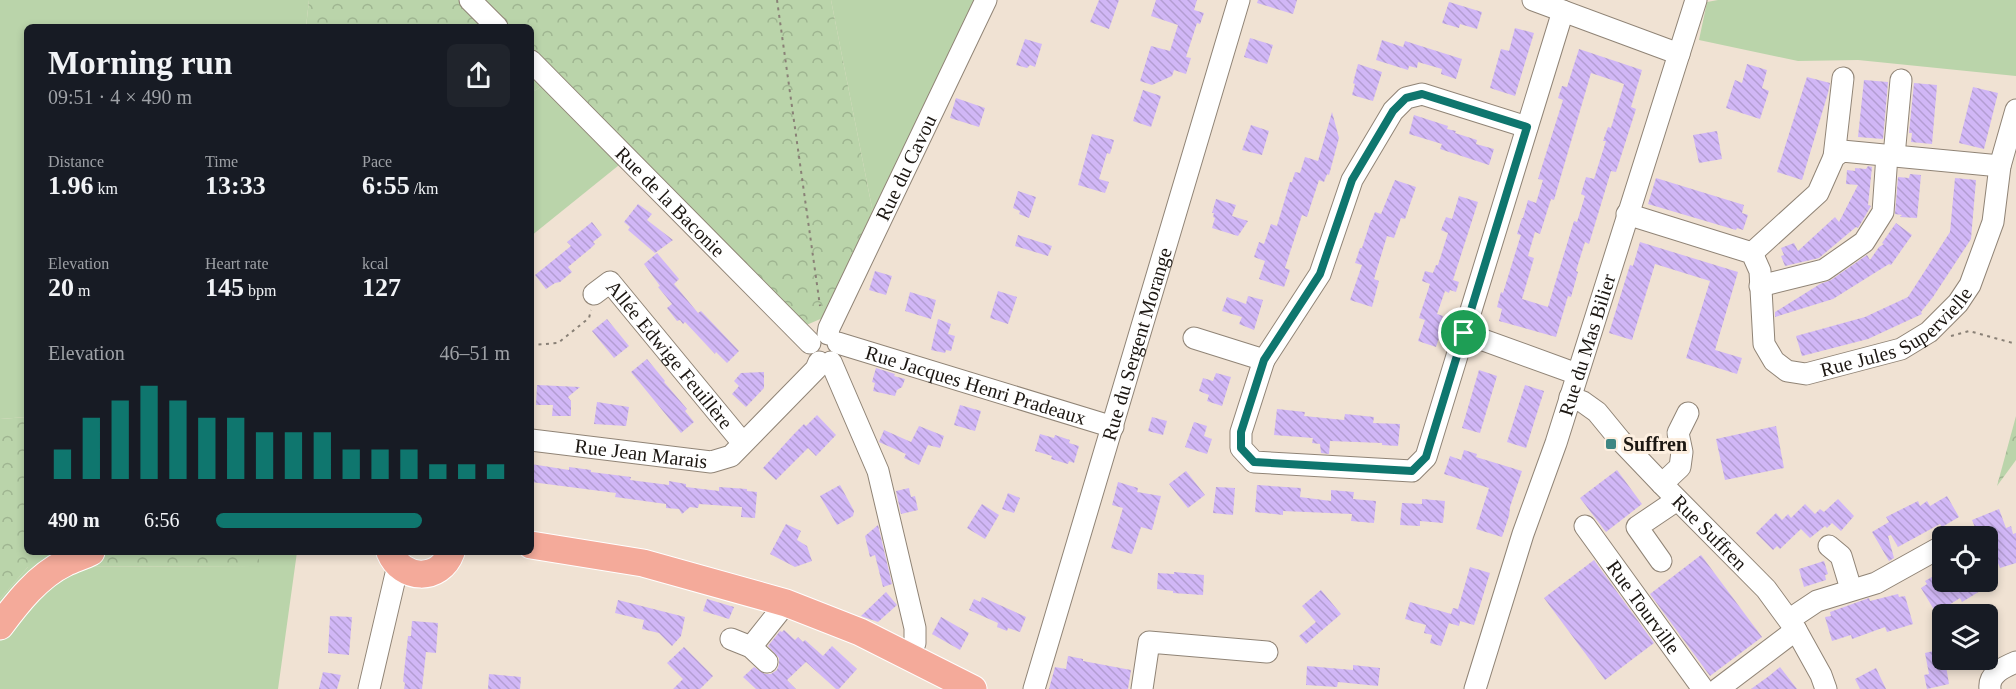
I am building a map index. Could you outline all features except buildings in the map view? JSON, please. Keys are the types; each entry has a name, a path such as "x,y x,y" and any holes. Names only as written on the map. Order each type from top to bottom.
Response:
{"main road":[{"path":"534,545 643,563 786,603 860,633 973,689"},
{"path":"0,627 12,609 34,586 63,564 84,555"},
{"path":"392,556 406,571 426,574 441,567 450,555"}],"street":[{"path":"470,0 494,24"},
{"name":"Rue du Cavou","path":"825,346 834,317 986,0"},
{"name":"Rue du Sergent Morange","path":"1034,689 1239,0"},
{"path":"1533,0 1679,54"},
{"name":"Rue du Mas Bilier","path":"1475,689 1696,0"},
{"path":"1527,127 1422,94 1406,98 1393,111 1352,180 1320,274 1264,360 1241,432 1241,448 1254,462 1412,471 1426,457 1563,10"},
{"name":"Rue de la Baconie","path":"534,64 825,346"},
{"path":"1627,214 1752,253 1818,193 1834,157 1843,78"},
{"path":"1760,286 1824,270 1864,242 1883,212 1901,80"},
{"name":"Rue Jules Supervielle","path":"1752,253 1760,272 1764,344 1774,361 1787,370 1806,374 1901,349 1929,332 1958,303 1970,285 1993,222 2000,166 2016,110"},
{"path":"1834,157 1842,151 2000,166"},
{"name":"Allée Edwige Feuillère","path":"594,294 610,282 742,442"},
{"path":"1464,333 1577,374"},
{"path":"1194,338 1264,360"},
{"path":"825,346 878,471 915,628 915,643 909,657"},
{"name":"Rue Jacques Henri Pradeaux","path":"825,346 1113,427"},
{"name":"Rue Jean Marais","path":"534,440 711,462 731,456 742,442 816,369 825,346"},
{"name":"Rue Suffren","path":"1570,397 1583,402 1597,412 1620,440 1677,500 1766,589 1793,625 1821,675 1826,689"},
{"path":"1662,484 1680,467 1682,452 1678,433 1688,413"},
{"path":"1661,561 1637,527 1677,500"},
{"name":"Rue Tourville","path":"1585,526 1703,689"},
{"path":"1829,546 1841,556 1851,590"},
{"path":"1718,689 1793,625 1817,601 1876,583 1932,552"},
{"path":"369,689 384,627 392,556"},
{"path":"384,627 409,591 426,574"},
{"path":"767,662 741,643 786,603"},
{"path":"1142,689 1149,642 1267,652"},
{"path":"1990,689 1989,684 1994,674 2016,662"}],"path":[{"path":"777,0 825,346"},
{"path":"534,345 558,343 589,318 594,294"},
{"path":"1929,332 1943,339 1962,331 1969,331 2016,342"}],"green space":[{"path":"0,0 309,0 306,24 24,24 24,417 0,419"},
{"path":"309,0 831,0 874,218 825,317 804,326 560,75 534,91 534,24 306,24"},
{"path":"831,0 975,0 874,218"},
{"path":"1718,0 2016,0 2016,76 1858,60 1798,61 1699,40 1707,2"},
{"path":"560,75 634,153 534,234 534,91"},
{"path":"2016,416 2016,460 1997,486"},
{"path":"24,417 24,555 259,555 259,566 28,567 0,599 0,419"},
{"path":"259,555 297,555 278,689 0,689 0,599 28,567 259,566"}],"place":[{"name":"Suffren","path":"1611,444"}],"route":[{"path":"1422,94 1527,127 1464,333 1426,457 1412,471 1254,462 1241,448 1241,432 1264,360 1320,274 1352,180 1393,111 1406,98 1422,94"}]}
